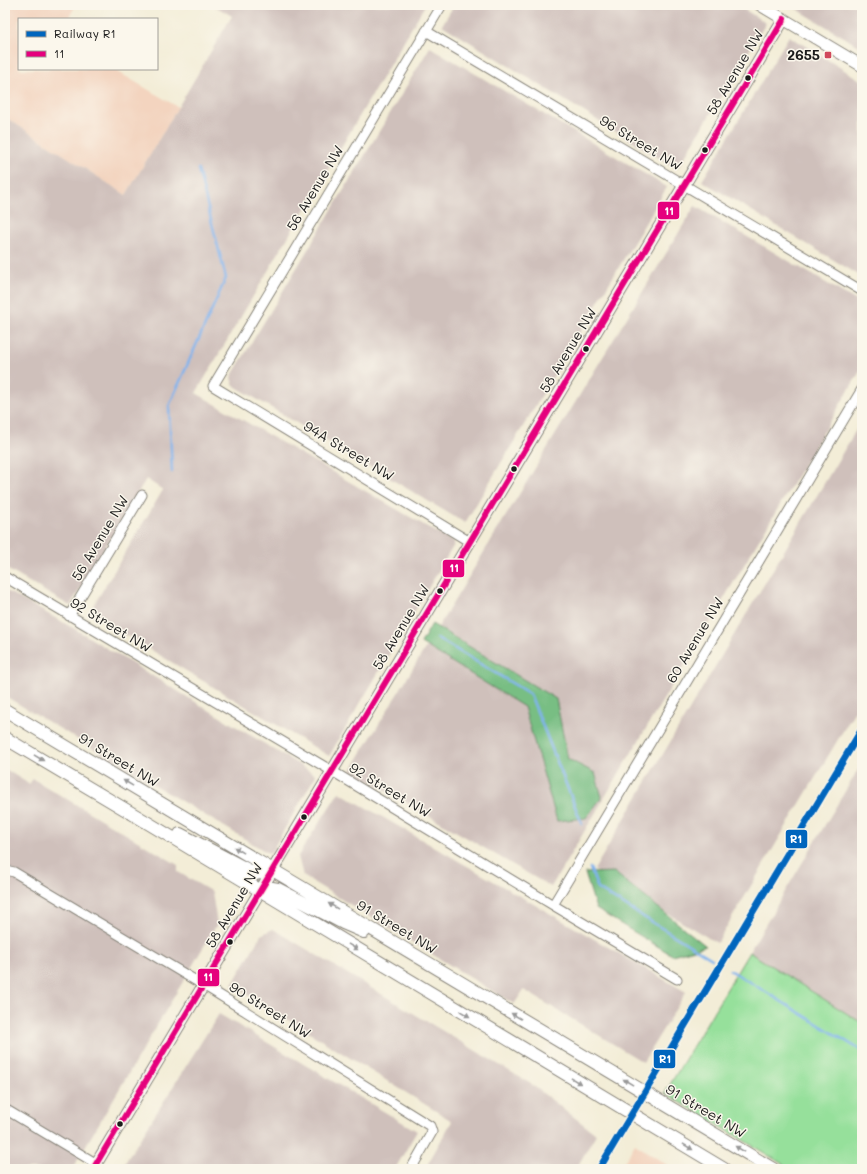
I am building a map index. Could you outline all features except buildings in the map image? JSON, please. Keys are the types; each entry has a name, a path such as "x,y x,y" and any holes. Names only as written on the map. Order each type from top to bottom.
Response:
{"main road":[{"name":"91 Street NW","path":"5,710 773,1169"},
{"path":"5,738 141,818 724,1169"},
{"path":"141,818 163,825 256,874 273,870"},
{"path":"260,891 272,888 278,889 343,923 402,948"}],"street":[{"name":"56 Avenue NW","path":"213,386 442,5"},
{"path":"760,5 862,66"},
{"name":"58 Avenue NW","path":"95,1166 784,19"},
{"name":"96 Street NW","path":"426,30 862,291"},
{"name":"94A Street NW","path":"213,386 470,542"},
{"name":"60 Avenue NW","path":"553,905 862,389"},
{"name":"56 Avenue NW","path":"69,616 142,495"},
{"name":"92 Street NW","path":"5,577 332,771 677,979"},
{"name":"90 Street NW","path":"5,870 14,872 203,985 430,1126 432,1132 411,1169"},
{"path":"5,1109 95,1166"}],"shaded area":[{"path":"5,5 76,5 69,18 18,18 18,70 115,70 178,107 126,195 5,117"},
{"path":"213,5 425,5 196,393 455,543 329,756 89,613 163,490 146,479 70,606 5,568 5,117 126,195 232,16"},
{"path":"454,5 737,5 766,23 677,169 442,25"},
{"path":"790,5 862,5 862,48"},
{"path":"789,36 862,81 862,277 702,181"},
{"path":"430,47 667,187 465,523 233,385 231,377"},
{"path":"695,206 862,304 862,368 551,887 351,770"},
{"path":"862,420 862,699 717,943 594,870"},
{"path":"5,590 75,629 316,775 270,854 5,696"},
{"path":"862,763 862,1023 749,952"},
{"path":"5,769 29,784 33,779 178,865 178,872 212,892 217,924 72,1169 5,1169"},
{"path":"339,792 686,992 643,1062 524,990 514,1004 303,876 298,856"},
{"path":"273,929 531,1084 596,1134 576,1169 425,1169 452,1121 232,985 261,935"},
{"path":"219,1014 417,1131 395,1169 121,1169"},
{"path":"635,1144 673,1169 620,1169"}],"green space":[{"path":"432,624 556,699 568,759 595,773 602,797 586,818 557,821 524,707 421,643"},
{"path":"614,872 706,946 672,955 596,909 585,873"},
{"path":"749,952 862,1023 862,1157 855,1169 791,1169 665,1093"}],"waterway":[{"path":"172,472 169,406 226,278 198,169"},
{"path":"437,638 530,694 582,824"},
{"path":"590,868 598,889 712,959"},
{"path":"730,970 862,1051"}],"rail line":[{"name":"R1","path":"599,1169 862,729"}],"transit line":[{"name":"11","path":"93,1169 784,19"}],"place":[{"name":"2655","path":"828,55"}]}
